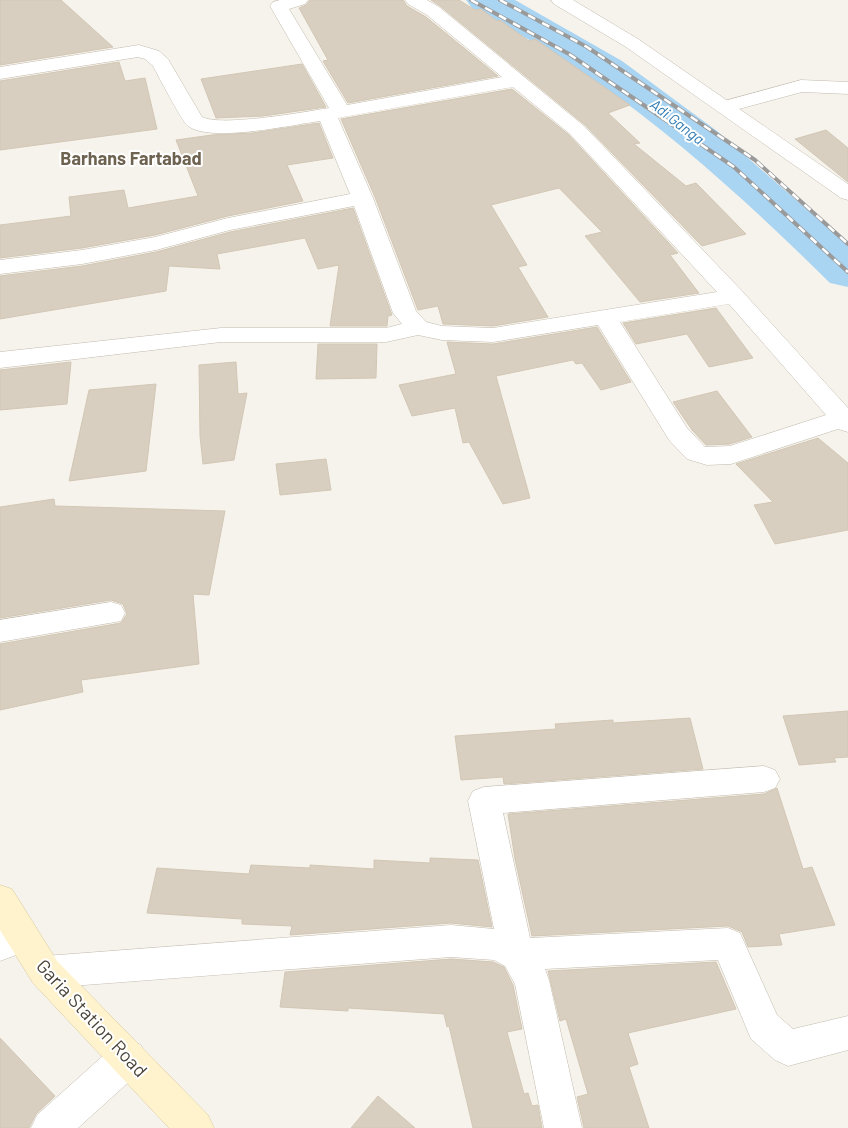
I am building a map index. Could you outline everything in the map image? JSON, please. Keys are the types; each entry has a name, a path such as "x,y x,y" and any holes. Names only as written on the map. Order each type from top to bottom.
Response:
{"main road":[{"name":"Garia Station Road","path":"0,900 12,941 45,972 195,1128"}],"street":[{"path":"299,0 279,6 334,113 362,198 405,313 418,328"},
{"path":"414,0 433,11 577,130 734,296 846,421 731,455 707,456 696,453 678,434 605,317"},
{"path":"560,0 632,43 846,190"},
{"path":"0,73 139,51 152,55 161,63 194,121 206,127 229,127 334,113 518,80"},
{"path":"724,107 800,86 848,88"},
{"path":"0,267 74,258 156,243 228,224 362,198"},
{"path":"0,360 221,335 386,335 418,328 442,333 493,335 734,296"},
{"path":"0,631 111,614"},
{"path":"563,1128 532,980 517,955 484,802 764,779"},
{"path":"45,972 451,941 499,945 517,955 728,944 764,1027 788,1048 848,1032"},
{"path":"50,1128 128,1058"}],"building":[{"path":"0,0 61,0 113,47 0,65"},
{"path":"310,0 403,0 407,6 426,17 498,76 348,103 323,61 328,60 299,8 306,5"},
{"path":"431,0 459,0 475,10 481,9 529,41 535,39 630,105 608,113 640,143 634,144 686,186 696,183 746,234 702,246 585,125"},
{"path":"119,62 125,81 145,78 157,129 0,150 0,81"},
{"path":"302,64 326,107 263,116 216,118 201,79"},
{"path":"512,89 569,135 678,253 670,255 699,293 640,302 585,236 602,232 559,188 491,205 527,265 518,267 548,317 493,326 443,324 438,306 418,310 375,197 341,119"},
{"path":"319,123 333,158 287,165 303,201 228,216 155,235 82,248 0,258 0,225 71,216 69,197 124,190 128,208 198,196 176,140 212,135 252,133"},
{"path":"826,130 848,148 848,182 795,139"},
{"path":"353,208 392,315 388,316 387,326 330,326 339,265 318,269 305,238 217,254 220,269 169,266 166,291 0,319 0,276 82,266 156,252 230,232"},
{"path":"716,308 753,358 709,367 687,334 636,344 623,323"},
{"path":"597,327 631,382 601,390 582,363 576,364 573,360 496,376 530,498 503,504 469,442 463,443 455,408 412,416 399,385 456,374 447,342 493,344"},
{"path":"318,344 377,344 376,378 316,379"},
{"path":"71,362 67,404 0,410 0,370"},
{"path":"236,362 238,394 247,393 234,460 203,464 200,436 199,365"},
{"path":"156,384 146,471 69,481 89,390"},
{"path":"717,391 752,437 730,444 706,445 692,430 673,402"},
{"path":"818,438 848,463 848,530 775,544 754,505 773,502 736,464"},
{"path":"326,459 331,490 280,495 276,464"},
{"path":"54,499 55,506 225,511 209,595 193,594 199,664 81,680 83,692 0,710 0,644 121,623 127,614 123,604 111,600 0,618 0,507"},
{"path":"848,711 848,757 834,758 836,762 799,765 783,716"},
{"path":"690,718 703,769 504,784 503,777 461,780 455,736 556,729 555,724 613,720 613,723"},
{"path":"777,788 803,869 812,867 835,925 779,934 782,945 748,947 742,932 728,926 532,936 515,859 508,814 764,794"},
{"path":"430,858 478,860 492,927 451,923 290,935 292,926 242,924 242,919 147,913 157,868 249,874 251,865 310,868 310,865 374,869 374,860 430,863"},
{"path":"451,959 493,962 504,967 513,985 522,1029 507,1032 524,1094 528,1093 532,1106 538,1105 542,1128 473,1128 449,1026 447,1027 444,1014 348,1008 348,1011 280,1007 285,972"},
{"path":"716,962 736,1009 628,1033 638,1064 629,1067 649,1128 584,1128 577,1097 588,1094 566,1019 560,1021 548,971"},
{"path":"0,1038 55,1096 36,1114 29,1128 0,1128"},
{"path":"378,1096 415,1128 351,1128"}],"waterway":[{"name":"Adi Ganga","path":"486,0 607,70 671,116 732,166 848,272"}],"railway":[{"path":"471,0 569,54 734,167 848,272"},
{"path":"500,0 587,47 755,160 848,244"}],"district":[{"name":"Barhans Fartabad","path":"131,159"}]}
